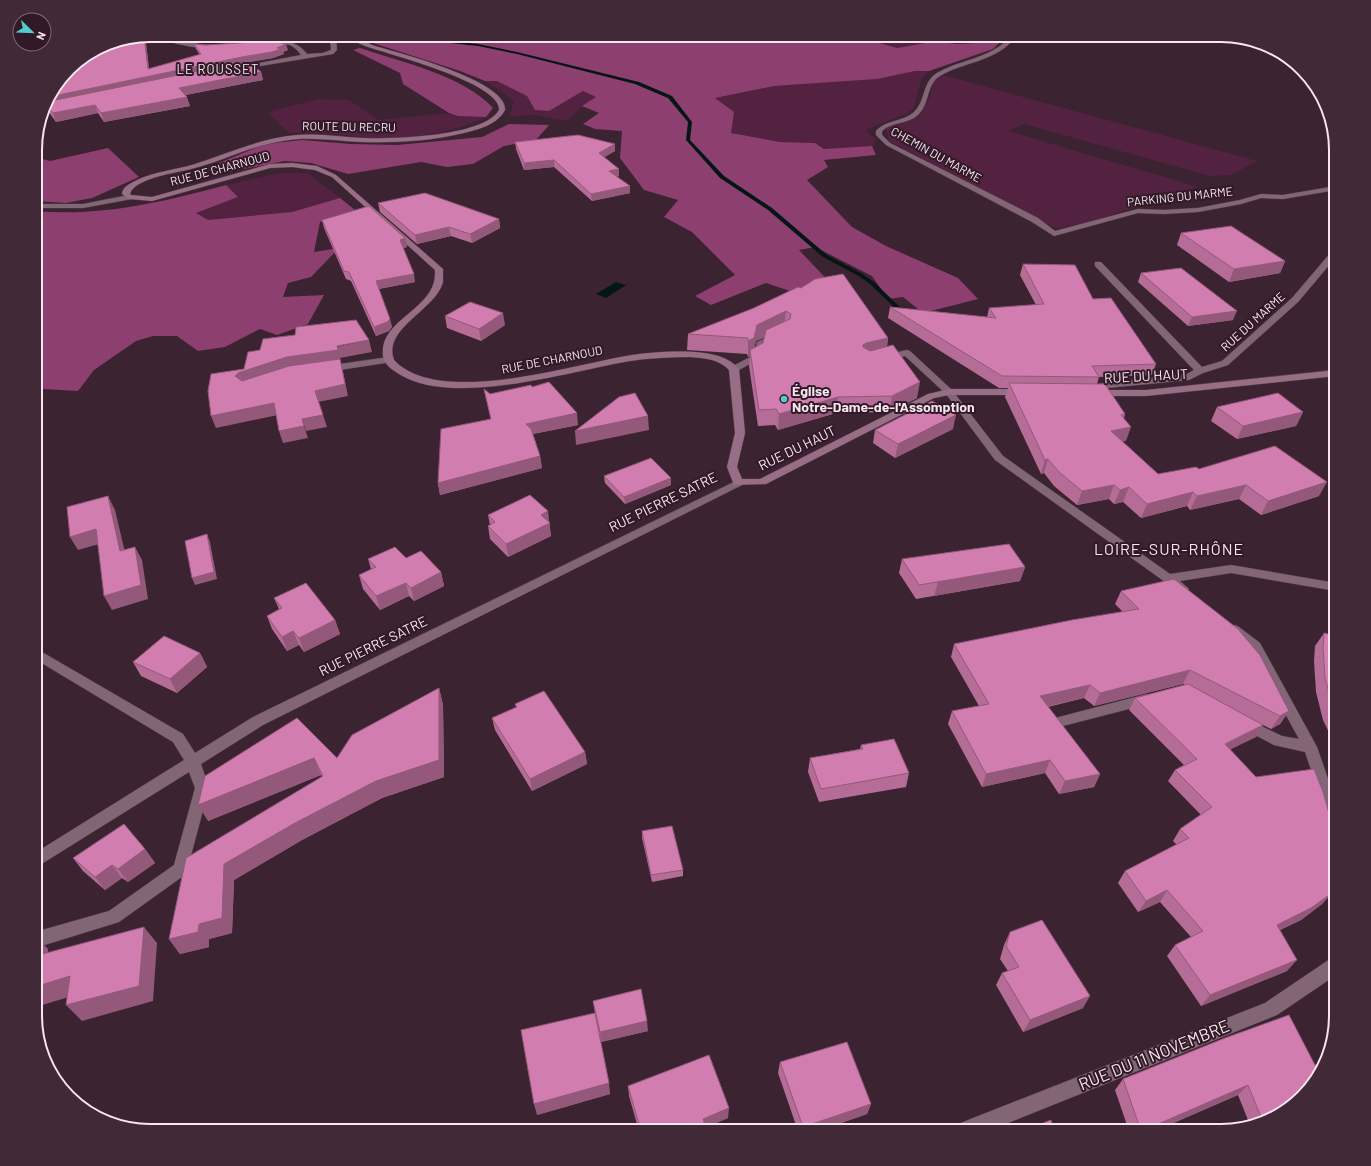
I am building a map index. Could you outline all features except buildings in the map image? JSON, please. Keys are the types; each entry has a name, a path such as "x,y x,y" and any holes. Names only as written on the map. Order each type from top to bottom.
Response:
{"street":[{"path":"181,42 196,46 215,46"},
{"path":"229,69 331,53 334,50 334,42"},
{"name":"ROUTE DU RECRU","path":"129,197 126,194 126,191 136,183 189,168 262,143 279,139 310,136 370,140 427,137 479,127 497,118 501,113 503,108 502,103 487,90 476,84 431,65 362,42"},
{"name":"CHEMIN DU MARME","path":"1007,42 997,51 949,69 932,78 919,110 913,116 883,127 879,131 878,135 888,144 1035,220 1054,234"},
{"path":"255,44 293,44 300,48 305,56"},
{"name":"RUE DE CHARNOUD","path":"129,197 152,199 270,166 304,165 317,168 331,174 439,268 441,277 438,286 394,334 389,342 387,351 389,360 399,370 424,381 449,384 520,380 620,360 687,354 708,356 729,363 734,369"},
{"name":"PARKING DU MARME","path":"1054,234 1138,211 1164,212 1198,210 1241,202 1262,196 1283,197 1329,189"},
{"path":"42,206 83,206 102,204 129,197"},
{"name":"RUE DU MARME","path":"1101,393 1103,386 1189,377 1225,363 1295,300 1329,260"},
{"path":"1098,264 1130,296 1200,372"},
{"path":"738,482 732,467 740,434 734,369 758,356 760,344 785,331"},
{"path":"874,360 907,353 949,392 999,458 1169,578 1193,597"},
{"path":"313,370 389,360"},
{"name":"RUE DU HAUT","path":"1085,393 1146,393 1329,374"},
{"name":"RUE DU HAUT","path":"738,482 762,482 931,396 949,392 1029,392"},
{"name":"RUE PIERRE SATRE","path":"42,857 258,721 738,482"},
{"path":"1169,578 1231,569 1329,586"},
{"path":"1224,622 1255,646 1310,748 1329,803"},
{"path":"42,657 178,738 193,762 202,788 181,869 113,916 42,938"},
{"path":"1059,722 1161,696"},
{"path":"1231,716 1279,742 1310,748"},
{"name":"RUE DU 11 NOVEMBRE","path":"983,1124 1271,1009 1329,970"}],"shaded area":[{"path":"371,42 876,42 897,48 930,42 956,44 1000,42 993,49 929,71 915,71 877,79 774,86 715,98 734,112 731,133 780,142 815,143 824,149 872,146 876,155 824,160 828,167 807,180 852,227 886,246 958,278 978,299 923,313 903,297 888,299 872,276 815,247 799,250 837,290 796,293 766,283 711,305 695,296 735,275 692,232 664,217 678,200 644,190 620,158 622,131 595,129 583,124 599,113 582,106 596,97 583,91 549,111 535,110 527,96 497,81 485,81 460,71"},
{"path":"876,42 930,42 897,48"},
{"path":"943,42 1000,42 956,44"},
{"path":"360,48 412,64 449,78 480,97 493,108 486,117 458,116 449,113 403,84 400,73 353,50"},
{"path":"915,71 929,71 921,80 914,108 908,113 865,130 876,140 872,146 824,149 815,143 780,142 731,133 715,98 774,86 877,79"},
{"path":"943,75 1257,161 1231,175 1210,176 1024,124 1008,131 1198,187 1093,221 1059,228 1050,226 889,141 886,128 920,116 931,94 932,84"},
{"path":"485,81 497,81 527,96 535,110 549,111 583,91 597,97 582,106 567,121 536,115 510,116 514,100"},
{"path":"319,99 349,100 378,120 449,113 458,116 486,117 444,132 398,138 383,138 319,133 289,133 267,112"},
{"path":"509,124 549,125 536,140 504,146 473,164 447,167 421,162 348,174 311,163 285,161 222,173 204,169 265,144 302,140 351,144 397,145 482,137"},
{"path":"108,148 139,177 92,198 66,203 42,201 42,159 50,161"},
{"path":"280,173 308,173 340,198 292,212 208,220 196,213 238,197 226,185"},
{"path":"226,185 238,197 196,213 208,220 292,212 340,198 355,210 320,222 314,252 339,248 311,277 288,283 283,297 324,295 308,324 277,335 260,329 225,347 198,351 177,336 153,336 136,341 94,370 78,391 42,390 42,211 84,212 108,210 132,207"},
{"path":"616,282 626,285 606,298 596,294"}],"waterway":[{"path":"450,42 478,45 517,53 637,83 670,97 690,122 688,140 722,177 770,209 825,256 859,274 872,283 905,315"}],"place":[{"name":"Église Notre-Dame-de-l'Assomption","path":"784,399"}],"district":[{"name":"LE ROUSSET","path":"218,69"},
{"name":"LOIRE-SUR-RHÔNE","path":"1169,549"}]}
